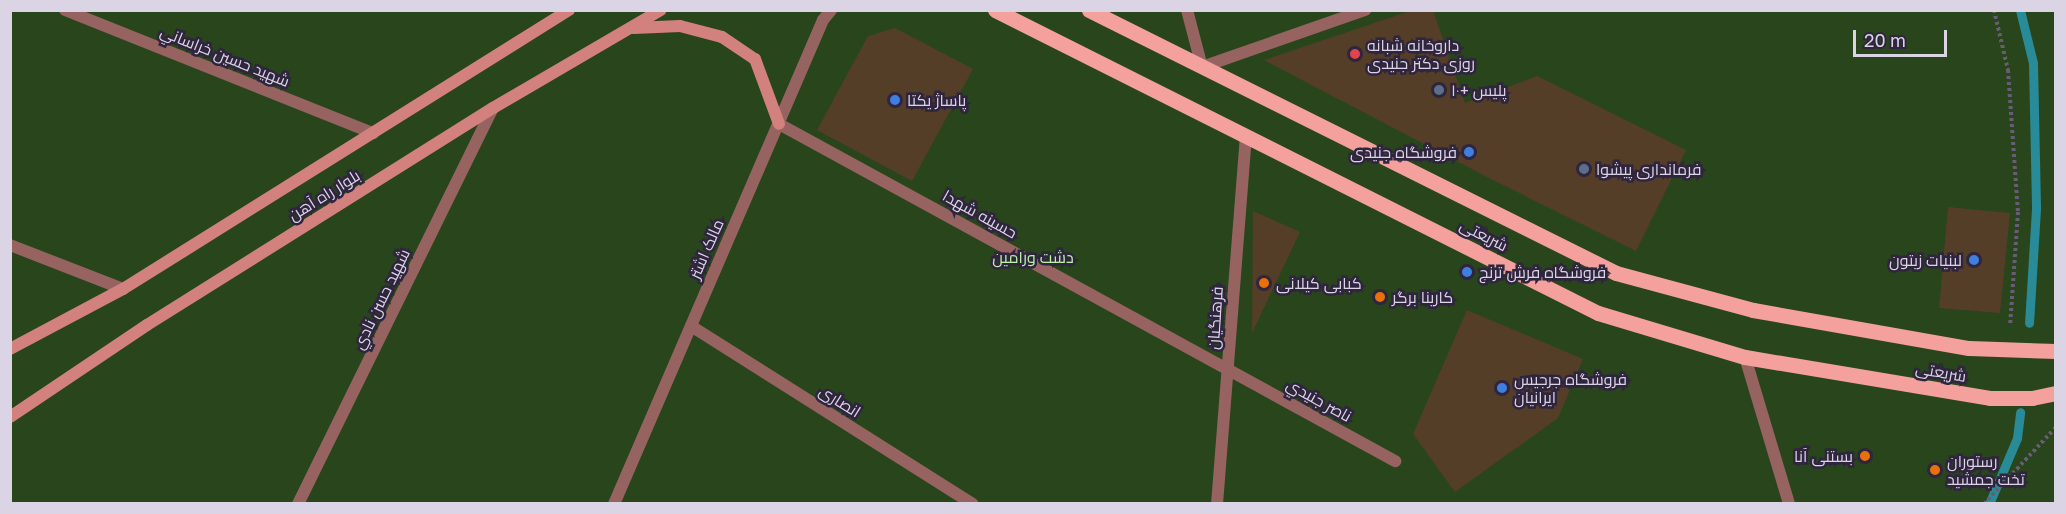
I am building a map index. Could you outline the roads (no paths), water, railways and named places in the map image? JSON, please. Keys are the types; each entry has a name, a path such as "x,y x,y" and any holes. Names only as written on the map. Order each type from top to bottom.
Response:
{"main road":[{"name":"بلوار راه آهن","path":"10,349 123,289 569,10"},
{"name":"بلوار راه آهن","path":"10,417 147,325 493,108 661,10"},
{"name":"شریعتی","path":"995,10 1598,313 1745,357 1990,398 2032,398 2055,393"},
{"name":"شریعتی","path":"1089,10 1616,273 1753,310 1969,348 2055,351"},
{"path":"629,28 680,26 722,37 755,59 779,123"}],"street":[{"name":"شهيد حسين خراساني","path":"65,10 373,133"},
{"name":"مالک اشتر","path":"614,504 823,20 831,10"},
{"path":"1187,10 1202,67 1365,10"},
{"name":"شهيد حسن نادي","path":"298,504 493,108"},
{"name":"حسینه شهدا","path":"779,123 1227,369"},
{"name":"فرهنگیان","path":"1217,504 1245,136"},
{"path":"10,245 123,289"},
{"name":"انصاری","path":"691,326 973,504"},
{"path":"1745,357 1789,504"},
{"name":"ناصر جنيدي","path":"1227,369 1395,461"}],"waterway":[{"path":"2020,10 2033,63 2036,209 2029,323"},
{"path":"1989,504 2017,438 2020,412"}],"place":[{"name":"داروخانه شبانه روزی دکتر جنیدی","path":"1355,54"},
{"name":"پلیس +۱۰","path":"1439,90"},
{"name":"پاساژ یکتا","path":"895,100"},
{"name":"فروشگاه جنیدی","path":"1469,152"},
{"name":"فرمانداری پیشوا","path":"1584,169"},
{"name":"لبنیات زیتون","path":"1974,260"},
{"name":"فروشگاه فرش ترنج","path":"1467,272"},
{"name":"کبابی کیلانی","path":"1264,283"},
{"name":"کارینا برگر","path":"1380,297"},
{"name":"فروشگاه جرجیس ایرانیان","path":"1502,388"},
{"name":"بستنی آنا","path":"1865,456"},
{"name":"رستوران تخت جمشید","path":"1935,470"}],"park label":[{"name":"دشت ورامین","path":"1033,257"}]}
